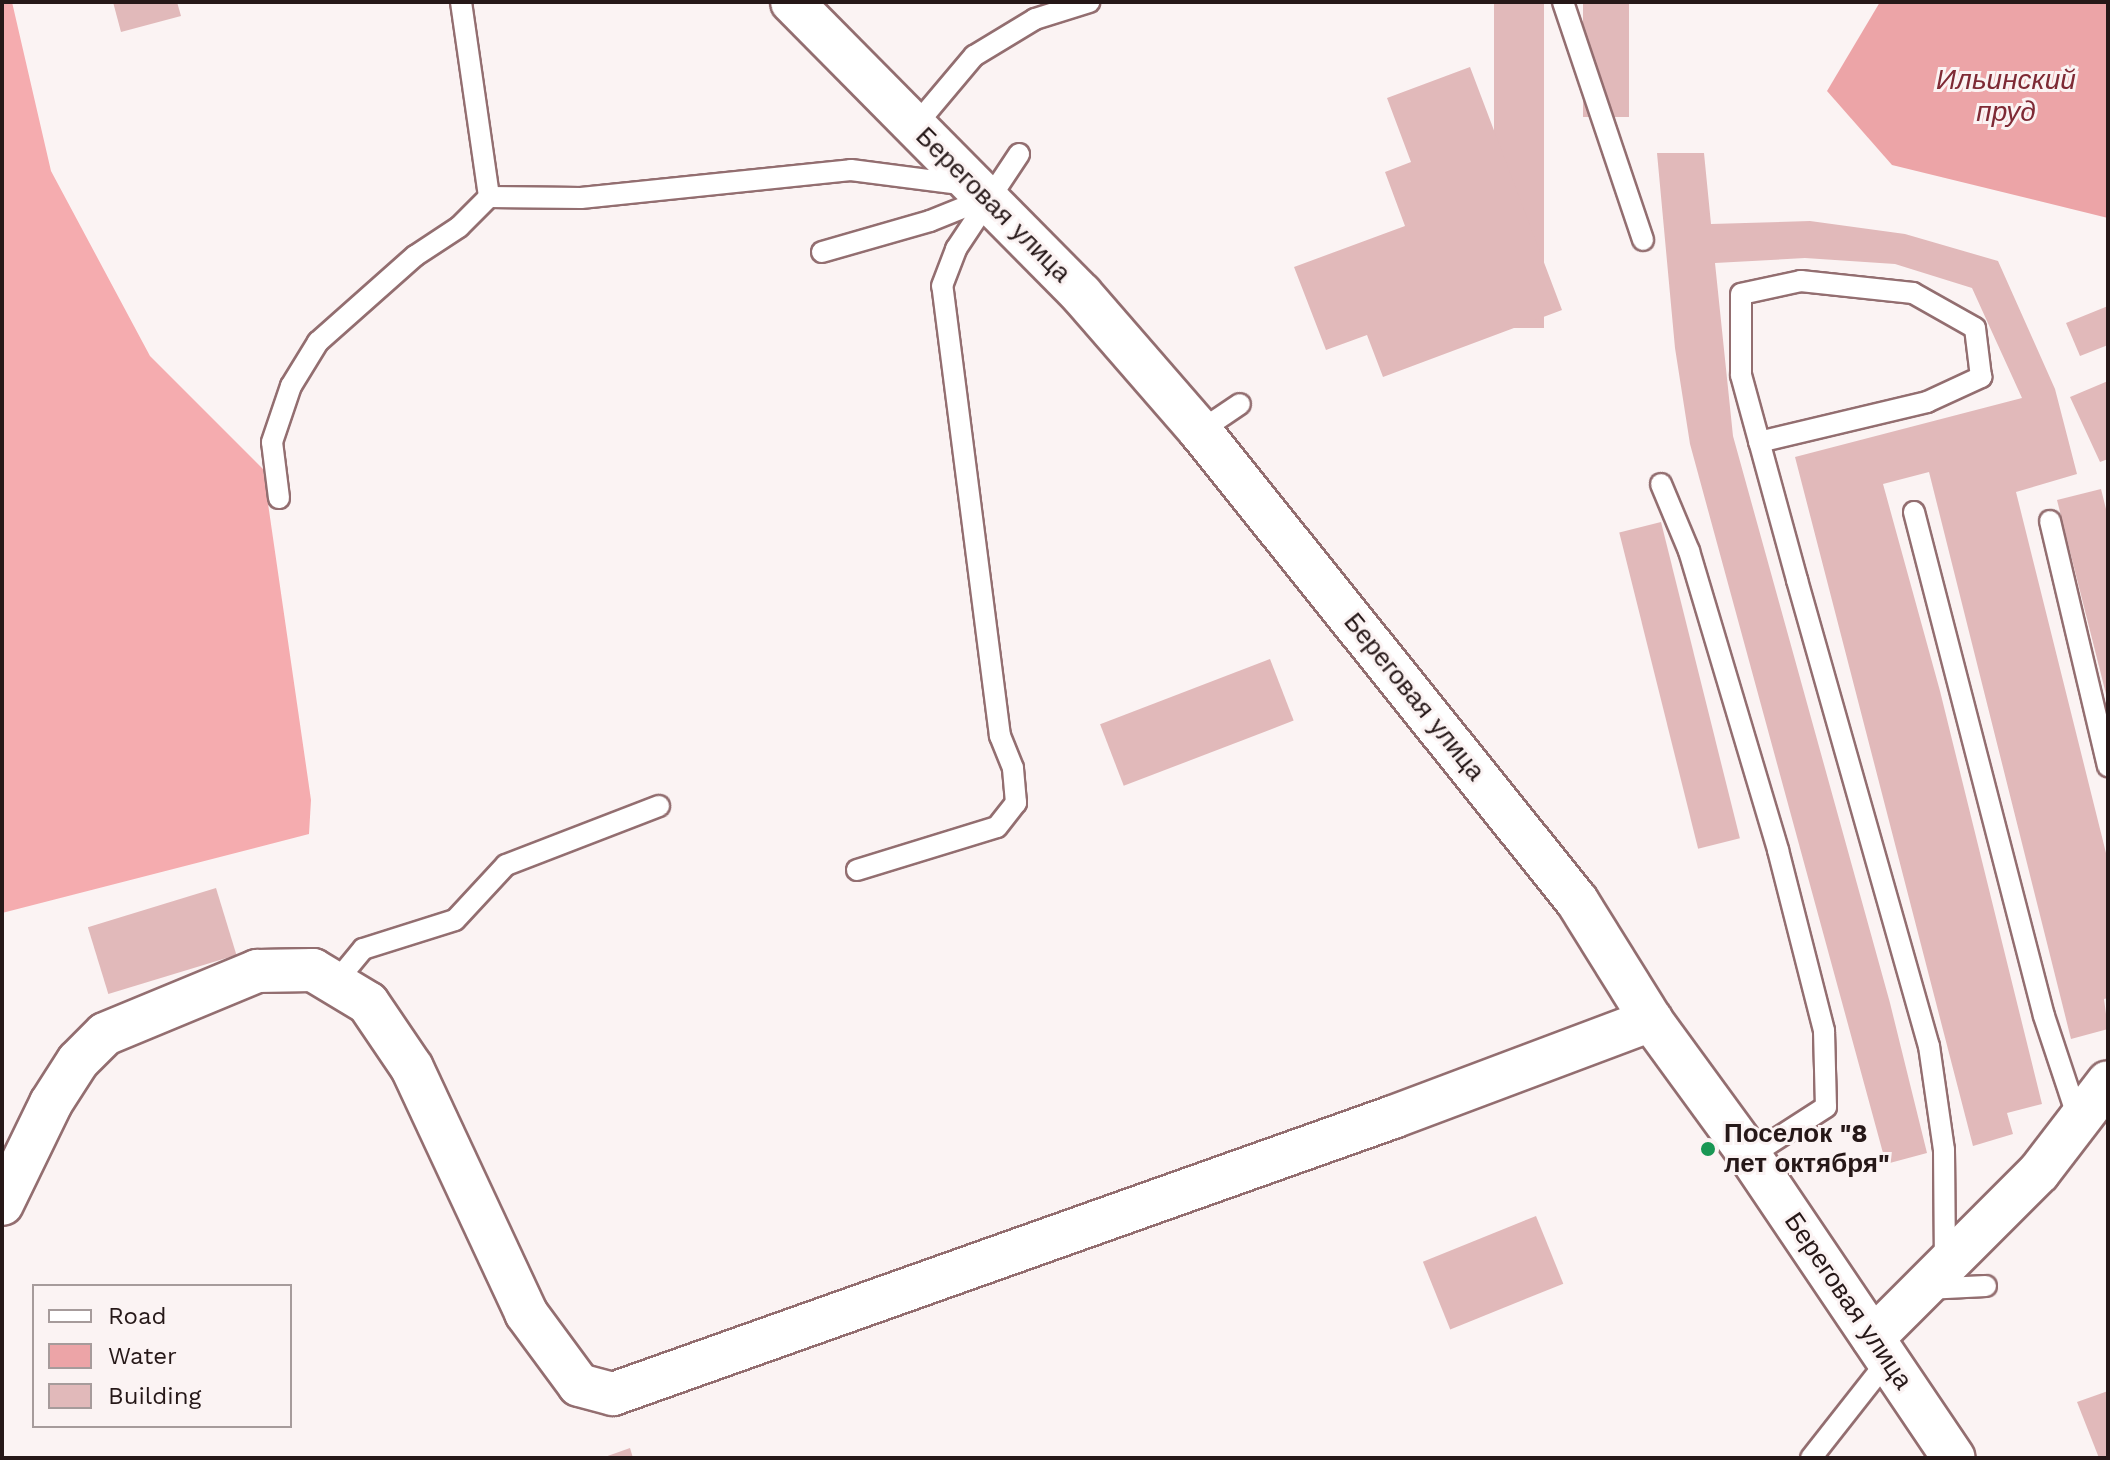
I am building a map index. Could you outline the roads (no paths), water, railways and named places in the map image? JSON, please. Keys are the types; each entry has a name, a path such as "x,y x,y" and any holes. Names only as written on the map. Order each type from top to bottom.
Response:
{"street":[{"name":"Береговая улица","path":"792,2 1081,294 1200,431 1577,901 1651,1020 1750,1156 1954,1458"},
{"path":"2,1204 51,1103 78,1061 105,1034 257,971 313,970 368,1003 412,1068 526,1313 579,1385 613,1394 1364,1128 1651,1020"},
{"path":"1880,1349 1933,1278 2039,1172 2108,1082"}],"lane":[{"path":"461,2 489,197"},
{"path":"915,126 974,56 1035,19 1089,2"},
{"path":"1563,2 1643,240"},
{"path":"822,252 930,221 980,192 1019,154"},
{"path":"279,498 272,442 291,386 318,342 415,256 459,227 489,197 581,198 851,170 980,192"},
{"path":"857,870 997,827 1016,803 1013,768 1000,736 942,286 980,192"},
{"path":"1759,442 1927,402 1981,377 1975,328 1913,293 1801,281 1741,294 1741,375 1759,442 1929,1046 1944,1150 1933,1278 1986,1286"},
{"path":"1200,431 1240,404"},
{"path":"1661,484 1689,551 1778,850 1824,1031 1826,1107 1750,1156"},
{"path":"1914,512 2044,1016 2079,1121"},
{"path":"2050,521 2108,766"},
{"path":"335,983 363,949 455,920 506,865 659,806"},
{"path":"1811,1458 1880,1349"}],"water":[{"name":"Ильинский пруд","path":"1880,2 2108,2 2108,218 1892,165 1827,91"}],"place":[{"name":"Поселок \"8 лет октября\"","path":"1708,1149"}]}
